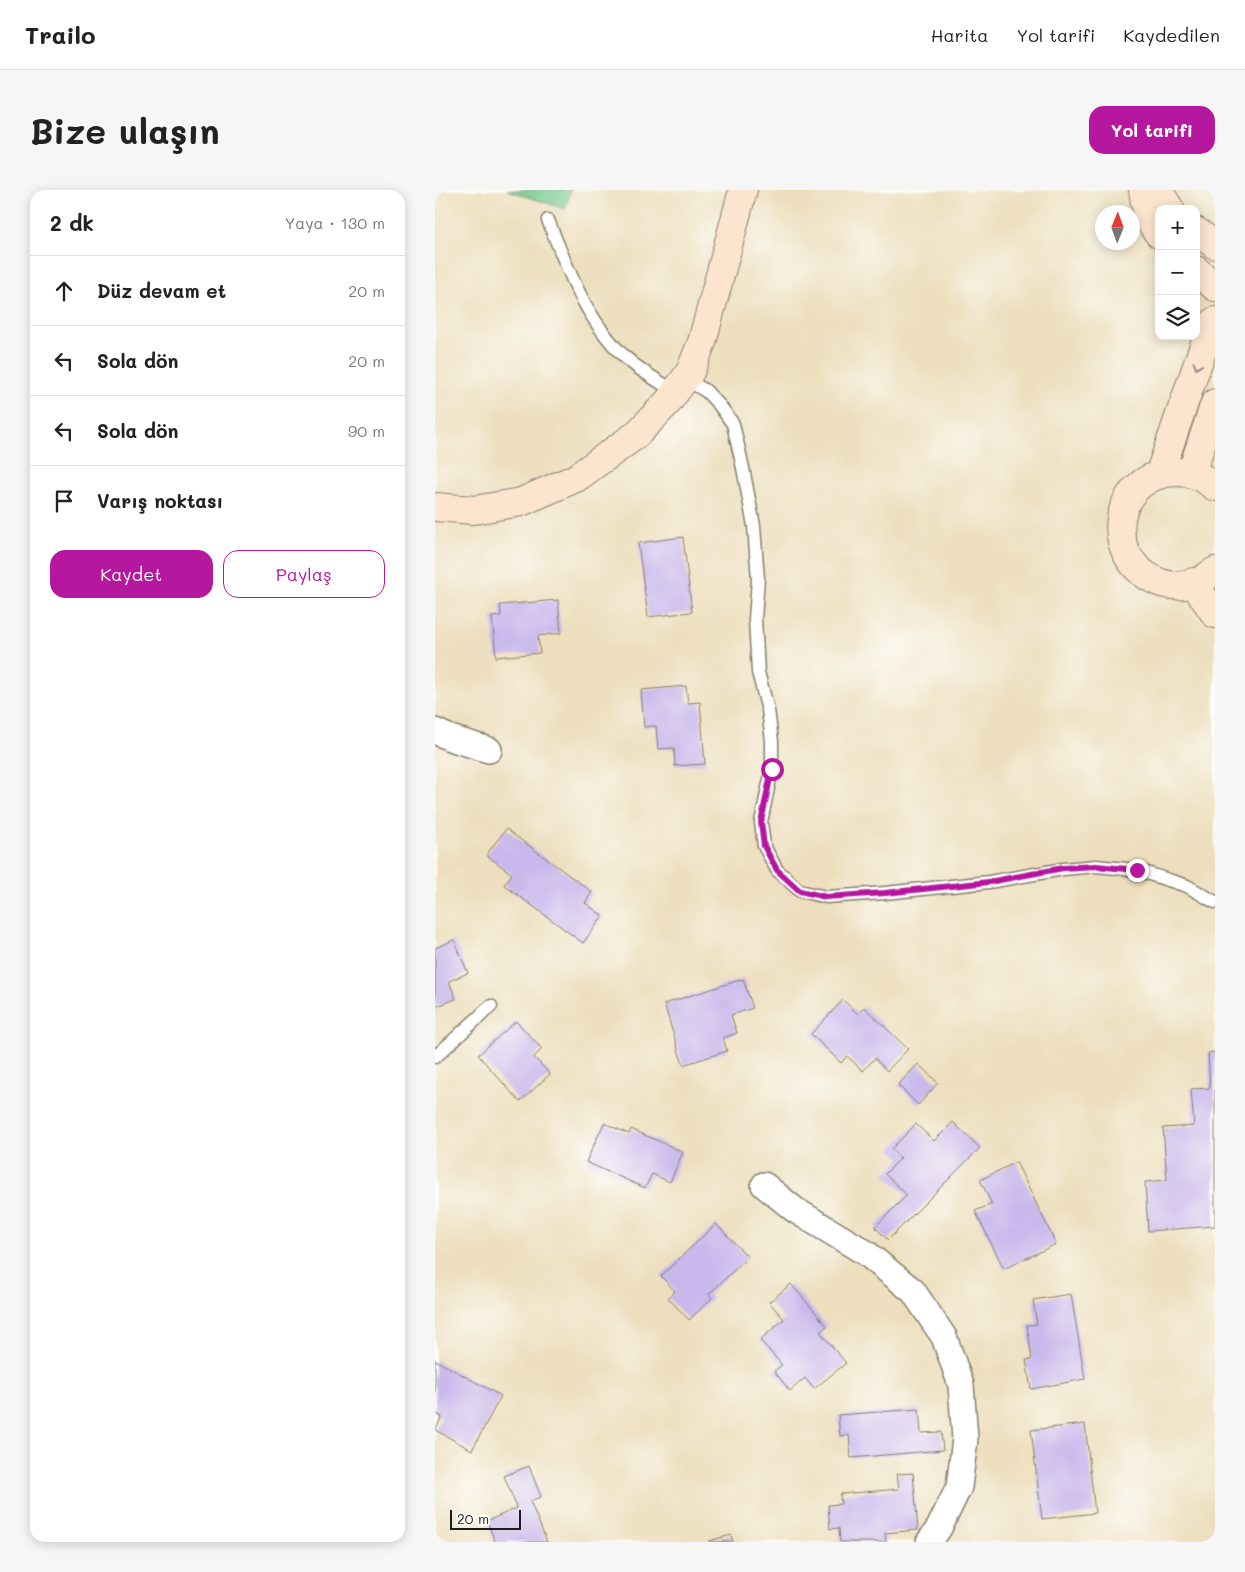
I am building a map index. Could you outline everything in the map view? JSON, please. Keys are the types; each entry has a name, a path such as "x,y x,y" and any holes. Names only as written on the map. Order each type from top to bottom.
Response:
{"street":[{"path":"435,508 474,510 521,502 576,478 636,435 668,402 690,372 702,342 743,190"},
{"path":"1143,190 1145,205 1155,229"},
{"path":"1158,190 1167,205"},
{"path":"1200,234 1215,245"},
{"path":"1200,274 1215,287"},
{"path":"1159,475 1208,334 1215,321"},
{"path":"1191,474 1215,403"},
{"path":"1215,487 1201,477 1183,472 1167,473 1151,478 1136,489 1125,505 1120,524 1121,543 1129,561 1143,574 1161,583 1180,586 1204,576 1215,614"},
{"path":"435,731 450,738 489,750"},
{"path":"764,1185 795,1210 866,1253 913,1290 944,1337 961,1385 965,1439 959,1487 939,1528 929,1542"}],"lane":[{"path":"548,220 572,280 603,332 625,358 652,378 706,391 721,406 733,424 755,526 758,579 755,619 758,672 768,710 772,741 772,769 761,822 764,846 777,870 800,891 826,897 980,883 1063,868 1096,866 1137,870 1187,886 1215,902"},
{"path":"435,1057 491,1006"}],"green space":[{"path":"507,190 571,190 565,209"}],"building":[{"path":"683,537 692,612 648,617 638,543"},
{"path":"558,600 561,633 538,636 540,653 496,657 492,617 501,616 500,605"},
{"path":"686,686 688,703 700,702 705,764 675,766 674,748 658,749 656,726 644,727 641,690"},
{"path":"506,829 592,892 585,903 603,916 583,943 504,885 512,874 486,855"},
{"path":"454,940 468,973 449,981 456,999 435,1007 435,948"},
{"path":"743,979 753,1008 731,1015 737,1033 723,1038 727,1051 683,1065 664,1004"},
{"path":"843,1000 858,1014 864,1007 908,1049 887,1071 875,1058 863,1071 847,1056 841,1063 811,1034"},
{"path":"516,1021 542,1049 534,1057 550,1074 520,1102 478,1055"},
{"path":"1215,1052 1215,1226 1148,1231 1145,1182 1167,1180 1163,1128 1194,1126 1191,1089 1210,1088 1208,1053"},
{"path":"918,1064 938,1083 918,1105 898,1085"},
{"path":"953,1122 980,1148 888,1240 875,1227 907,1195 885,1174 901,1158 891,1149 916,1124 934,1141"},
{"path":"604,1123 629,1134 631,1129 683,1152 670,1182 652,1174 645,1188 586,1162"},
{"path":"1016,1162 1056,1244 1004,1269 975,1211 992,1204 980,1180"},
{"path":"716,1224 748,1257 709,1294 712,1298 689,1320 668,1298 675,1291 661,1276"},
{"path":"791,1284 827,1326 820,1332 846,1363 814,1389 805,1378 790,1391 774,1371 782,1365 760,1340 784,1319 769,1302"},
{"path":"1071,1294 1085,1379 1031,1389 1026,1360 1032,1359 1027,1325 1037,1324 1033,1300"},
{"path":"435,1360 501,1396 472,1450 435,1430 442,1417 435,1413"},
{"path":"919,1409 921,1433 941,1432 943,1450 851,1458 849,1435 840,1436 838,1415"},
{"path":"1085,1424 1095,1513 1042,1519 1031,1430"},
{"path":"529,1466 541,1497 530,1501 547,1542 495,1542 487,1521 517,1508 504,1476"},
{"path":"913,1473 918,1530 885,1533 886,1542 840,1542 839,1528 830,1529 828,1505 841,1504 840,1494 899,1489 897,1474"},
{"path":"731,1535 733,1542 709,1542 709,1541"}],"route":[{"path":"772,769 761,822 764,846 777,870 800,891 826,897 989,882 1063,868 1096,866 1137,870"}]}
